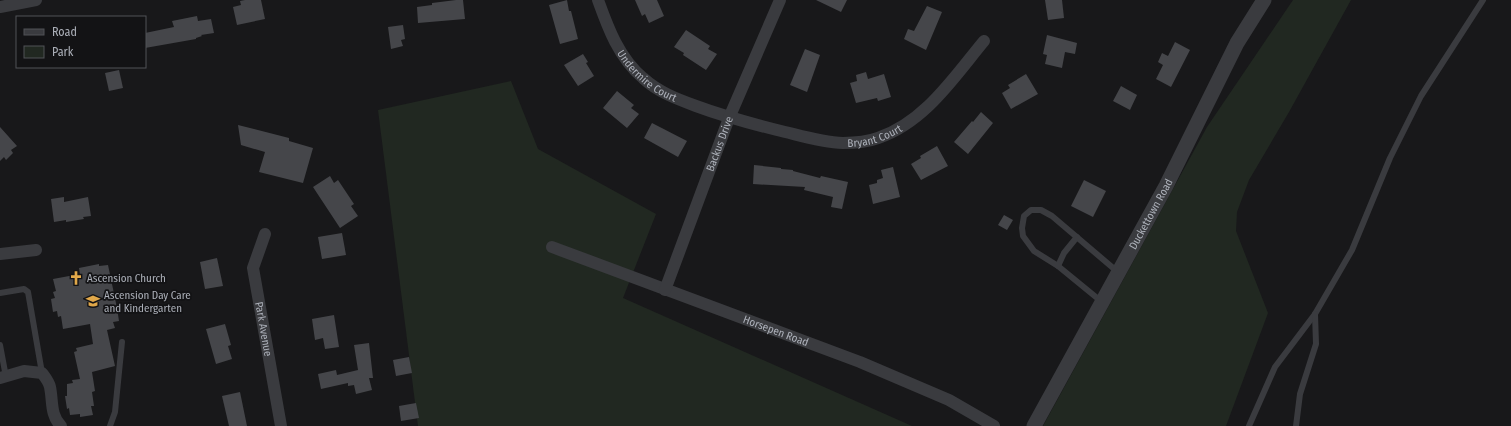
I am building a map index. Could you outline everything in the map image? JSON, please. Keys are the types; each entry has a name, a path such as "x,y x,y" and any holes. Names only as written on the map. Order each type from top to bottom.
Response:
{"street":[{"path":"0,7 36,0"},
{"name":"Undermire Court","path":"598,0 605,21 616,45 627,61 642,78 670,96 729,118"},
{"name":"Backus Drive","path":"665,290 729,118 780,0"},
{"name":"Duckettown Road","path":"1034,426 1173,172 1237,43 1264,0"},
{"name":"Bryant Court","path":"729,118 816,140 842,143 860,142 879,138 918,116 940,94 984,41"},
{"name":"Park Avenue","path":"265,234 252,268 281,426"},
{"name":"Horsepen Road","path":"552,247 860,362 949,400 994,426"},
{"path":"0,254 36,250"},
{"path":"3,377 24,371 42,373 50,385 52,408 57,424"}],"lane":[{"path":"1249,426 1275,367 1315,314 1352,250 1390,158 1421,96 1483,0"},
{"path":"1103,302 1058,266 1034,251 1023,236 1022,228 1024,216 1031,210 1041,210 1052,216 1118,273"},
{"path":"1058,266 1064,253 1077,237"},
{"path":"0,293 24,289 28,292 42,373"},
{"path":"1296,426 1300,394 1316,344 1315,314"},
{"path":"110,426 115,412 122,342"},
{"path":"0,345 3,377"}],"green space":[{"path":"1293,0 1351,0 1289,112 1249,180 1237,212 1236,231 1268,313 1226,426 1043,426 1207,127"},
{"path":"511,81 538,149 656,214 623,298 912,426 418,426 378,110"}],"building":[{"path":"261,0 265,19 237,25 233,7 241,5 240,1"},
{"path":"463,0 465,19 418,23 417,7 432,5 432,3"},
{"path":"567,0 578,39 560,44 549,5"},
{"path":"635,0 657,0 664,16 649,23 645,14 642,16"},
{"path":"816,0 847,0 841,12"},
{"path":"1045,0 1062,0 1064,18 1048,20"},
{"path":"927,6 942,12 926,50 904,39 908,29 914,31"},
{"path":"197,16 198,21 211,19 214,33 201,35 202,36 196,39 146,48 146,33 174,27 172,21"},
{"path":"403,25 405,39 401,40 403,46 391,49 388,27"},
{"path":"686,30 710,46 708,49 717,54 706,70 683,55 684,53 674,47"},
{"path":"1047,35 1077,43 1075,54 1065,52 1062,68 1045,64 1047,55 1043,54"},
{"path":"1175,42 1190,50 1171,87 1156,79 1163,65 1158,62 1162,53 1168,56"},
{"path":"805,49 820,55 807,92 790,85"},
{"path":"583,54 588,62 586,63 594,76 578,86 564,65"},
{"path":"119,70 123,88 109,91 105,73"},
{"path":"866,72 868,79 884,74 891,97 878,101 877,98 856,103 850,83 857,81 856,75"},
{"path":"1026,74 1038,94 1011,109 1002,93 1010,88 1008,85"},
{"path":"1121,86 1137,95 1130,110 1113,101"},
{"path":"617,91 634,105 631,108 639,114 627,128 603,108"},
{"path":"981,112 993,123 968,154 954,142"},
{"path":"652,123 687,141 678,157 644,138"},
{"path":"238,125 289,138 289,141 313,148 303,183 259,172 265,152 241,145"},
{"path":"0,127 17,146 11,150 13,153 6,160 4,157 0,161"},
{"path":"937,146 948,166 921,180 911,164 921,158 920,156"},
{"path":"754,165 793,170 820,178 821,176 848,182 842,209 831,207 833,197 804,190 805,187 753,184"},
{"path":"893,167 900,197 873,204 869,185 877,183 877,180 883,178 881,170"},
{"path":"330,176 334,183 338,180 354,204 351,206 358,216 340,228 313,187"},
{"path":"1084,180 1106,191 1093,217 1071,206"},
{"path":"64,197 64,202 88,197 91,216 83,217 84,219 66,222 66,220 54,222 51,199"},
{"path":"1004,215 1013,220 1007,230 998,225"},
{"path":"342,233 346,255 322,259 318,237"},
{"path":"217,258 223,286 205,289 200,262"},
{"path":"99,264 99,266 108,265 117,308 119,321 113,322 115,328 107,330 115,366 92,372 95,391 92,392 94,406 91,406 93,415 80,417 80,414 70,415 69,408 67,409 65,396 67,396 67,384 73,383 72,380 80,379 74,352 77,351 76,348 93,344 90,324 63,329 61,316 58,317 57,311 53,312 51,299 55,298 53,292 56,291 53,279 80,274 79,268"},
{"path":"334,315 339,347 325,349 323,338 315,340 312,319"},
{"path":"225,324 231,345 228,346 232,359 216,364 206,329"},
{"path":"369,343 373,378 369,378 372,390 356,394 354,385 348,386 348,383 321,389 318,374 336,370 337,375 358,370 354,345"},
{"path":"409,357 412,373 396,376 393,360"},
{"path":"240,392 247,426 229,426 222,396"},
{"path":"416,403 419,418 401,421 399,406"}],"place":[{"name":"Ascension Church","path":"76,278"},
{"name":"Ascension Day Care and Kindergarten","path":"93,301"}]}
